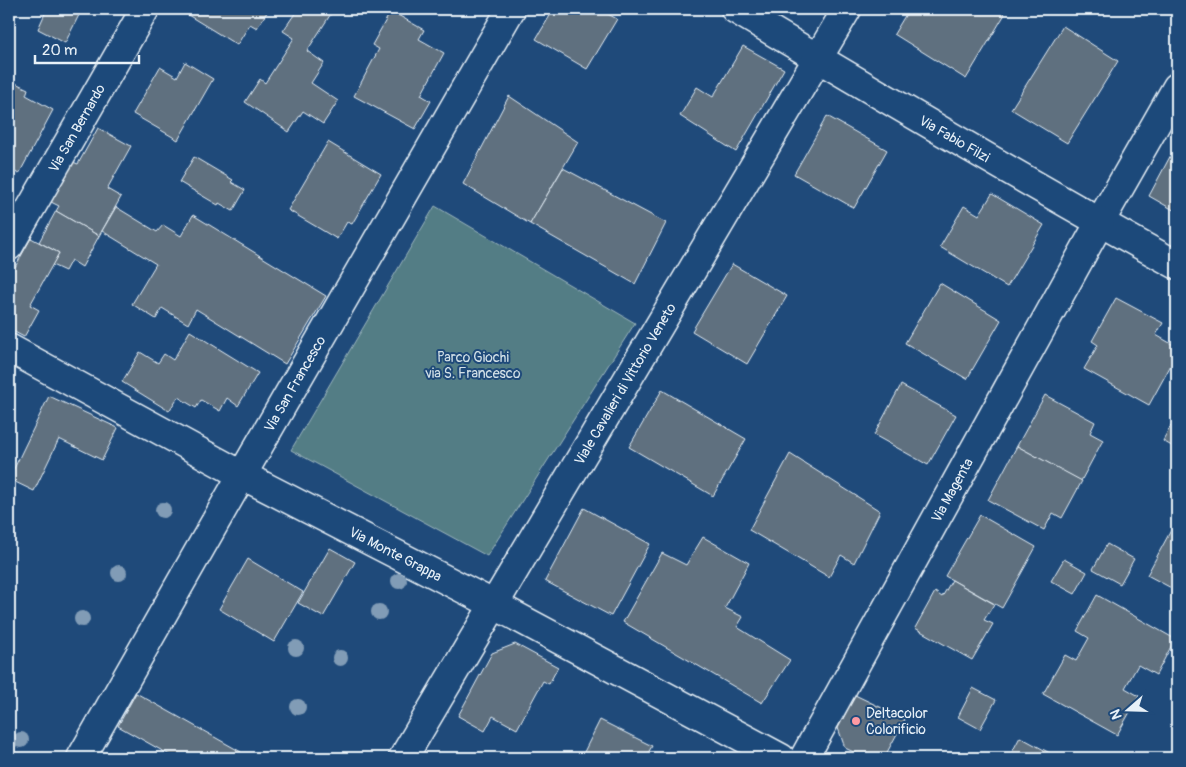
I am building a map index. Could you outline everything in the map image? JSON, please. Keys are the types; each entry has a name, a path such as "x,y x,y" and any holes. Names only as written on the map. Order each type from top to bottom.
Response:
{"street":[{"name":"Via San Bernardo","path":"9,246 145,9"},
{"name":"Via San Francesco","path":"80,758 511,9"},
{"name":"Via Fabio Filzi","path":"735,9 818,59 1177,265"},
{"name":"Viale Cavalieri di Vittorio Veneto","path":"403,758 847,9"},
{"name":"Via Magenta","path":"804,758 1100,222 1177,87"},
{"name":"Via Monte Grappa","path":"9,348 242,475 493,604 781,758"}],"green space":[{"name":"Parco Giochi via S. Francesco","path":"435,206 635,323 487,556 291,450"}],"building":[{"path":"47,9 82,9 65,43 38,29"},
{"path":"185,9 269,9 257,28 250,24 237,45 183,12"},
{"path":"298,9 334,9 307,51 324,63 311,83 338,101 323,124 303,111 289,132 245,102 260,79 265,83 294,38 283,31"},
{"path":"554,9 599,9 617,19 587,69 536,39"},
{"path":"909,9 996,9 1005,14 966,79 894,34"},
{"path":"391,11 424,30 419,39 444,53 421,95 431,101 415,129 354,96 379,49 372,45"},
{"path":"1063,26 1118,61 1067,143 1011,109"},
{"path":"743,46 784,69 736,152 680,116 697,87 713,97"},
{"path":"185,62 213,79 178,140 133,114 160,67 177,77"},
{"path":"11,81 28,89 26,95 53,110 19,174 9,169 9,84"},
{"path":"509,96 578,142 530,224 463,184"},
{"path":"827,116 887,150 854,208 794,174"},
{"path":"98,128 131,146 107,189 121,197 99,236 56,211 59,206 51,202 73,162 78,164"},
{"path":"328,142 381,174 352,224 347,222 337,239 288,210"},
{"path":"1173,151 1177,153 1177,212 1149,196"},
{"path":"194,157 233,180 231,182 245,190 233,211 219,203 218,205 179,182"},
{"path":"563,168 666,223 635,284 530,224"},
{"path":"992,194 1044,225 1007,287 940,247 964,206 979,215"},
{"path":"116,207 157,232 163,225 181,236 193,215 326,296 285,364 196,309 188,324 162,308 156,319 132,304 156,264 102,231"},
{"path":"56,211 99,236 82,267 71,260 65,271 52,265 59,253 39,242"},
{"path":"31,238 59,253 30,305 39,310 24,337 9,329 9,278"},
{"path":"732,264 787,296 747,364 692,331"},
{"path":"940,283 1001,320 967,379 905,343"},
{"path":"1116,298 1163,323 1156,335 1177,347 1177,354 1149,405 1084,369 1098,345 1092,341"},
{"path":"190,331 258,373 238,406 227,398 220,411 201,400 196,408 178,397 169,411 122,382 140,352 158,363 164,354 173,360"},
{"path":"901,385 956,415 928,465 874,435"},
{"path":"662,390 746,439 713,496 629,447"},
{"path":"1045,395 1095,422 1090,433 1103,440 1081,481 1017,446"},
{"path":"49,396 118,428 102,460 59,439 34,491 9,479"},
{"path":"1177,414 1177,449 1163,441"},
{"path":"1017,446 1082,481 1062,518 1053,513 1044,530 988,500"},
{"path":"790,454 880,511 854,563 841,555 829,577 749,530"},
{"path":"584,508 650,544 611,616 545,581"},
{"path":"980,515 1036,547 1002,608 945,576"},
{"path":"1177,519 1177,591 1147,575"},
{"path":"703,537 749,563 725,608 743,617 737,627 790,660 762,703 623,622 662,553 686,565"},
{"path":"1107,544 1134,559 1120,584 1093,569"},
{"path":"330,548 355,562 323,617 298,603"},
{"path":"248,559 303,592 274,642 219,609"},
{"path":"1064,559 1087,572 1075,594 1051,581"},
{"path":"952,580 994,604 984,620 993,624 972,660 915,628 935,592 942,597"},
{"path":"1097,595 1175,639 1156,675 1138,665 1125,688 1139,696 1117,735 1043,694 1065,655 1076,661 1089,638 1077,631"},
{"path":"515,644 558,667 549,684 543,681 517,729 493,716 485,731 458,716 492,653"},
{"path":"973,688 996,700 980,729 958,717"},
{"path":"136,693 241,752 238,758 175,758 118,726"},
{"path":"855,695 905,719 884,758 866,758 845,748 838,728"},
{"path":"600,720 652,746 647,755 654,758 591,758 583,754"},
{"path":"1020,737 1059,758 1009,758"}],"place":[{"name":"Deltacolor Colorificio","path":"856,721"}]}
